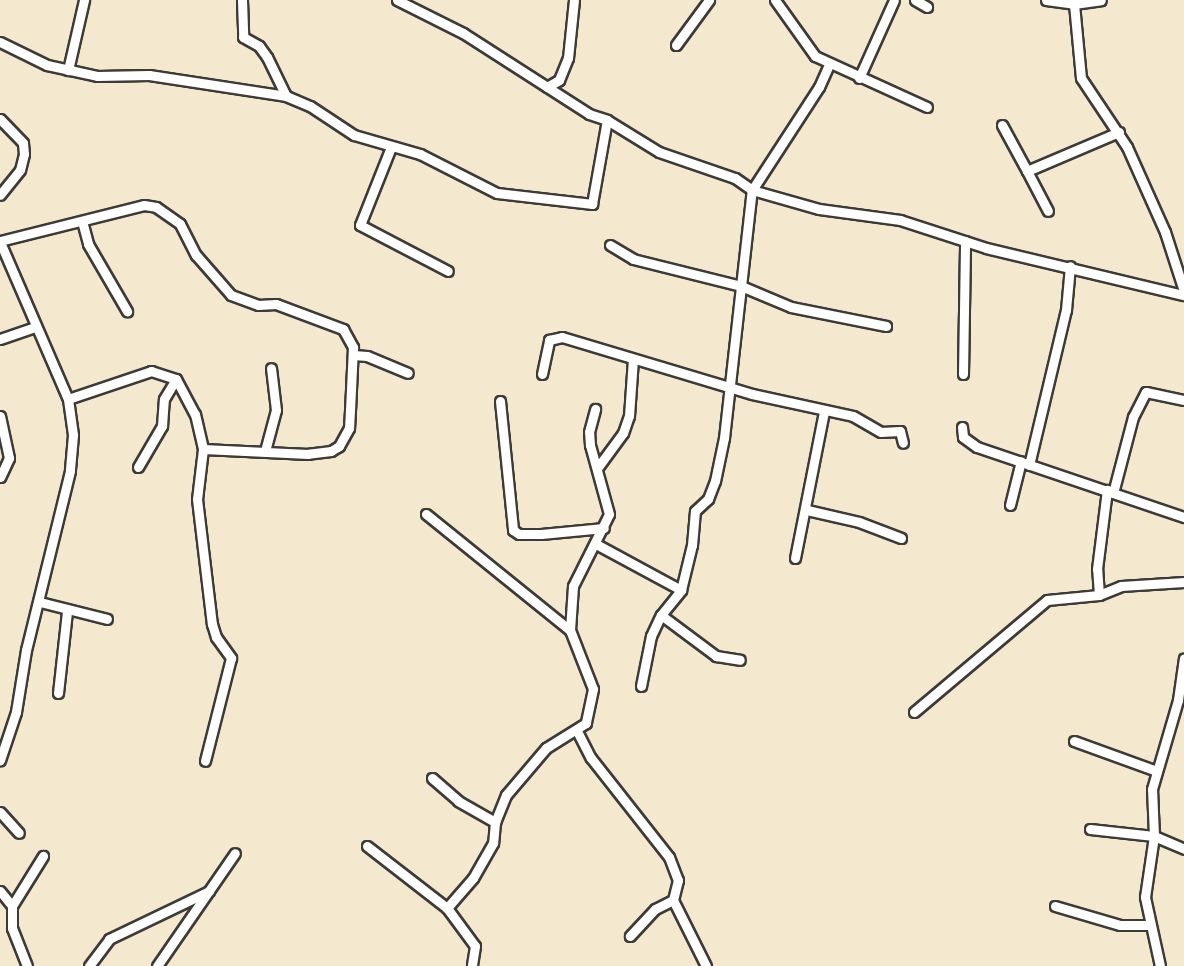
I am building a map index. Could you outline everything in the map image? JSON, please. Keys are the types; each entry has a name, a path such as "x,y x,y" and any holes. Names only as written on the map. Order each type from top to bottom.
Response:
{"street":[{"path":"68,70 84,0"},
{"path":"242,0 243,38 259,46 267,57 286,96"},
{"path":"397,0 463,33 590,114 607,120 659,152 735,178 752,190 819,208 900,220 964,241 1184,293"},
{"path":"547,87 559,80 568,58 574,0"},
{"path":"676,45 709,0"},
{"path":"775,0 815,56 829,65 927,107"},
{"path":"859,78 894,0"},
{"path":"915,0 927,7"},
{"path":"1048,0 1074,4 1101,0"},
{"path":"1074,4 1081,78 1119,132 1165,232 1184,293"},
{"path":"0,42 24,56 68,70 97,76 150,75 286,96 310,106 354,135 420,154 497,194 592,204 607,120"},
{"path":"640,686 646,653 661,615 681,590 692,545 693,520 715,481 730,386 752,190 819,87 829,65"},
{"path":"0,119 23,143 24,154 20,170 0,195"},
{"path":"1002,124 1048,211"},
{"path":"1027,171 1119,132"},
{"path":"391,147 360,225 448,271"},
{"path":"0,760 9,741 26,650 40,602 70,471 73,435 68,399 34,327 23,288 0,242 144,205 168,212 188,236 202,262 231,295 258,305 276,304 343,329 352,342 352,355 349,428 339,446 331,451 308,453 203,449"},
{"path":"82,221 88,244 127,311"},
{"path":"963,374 964,241"},
{"path":"610,244 633,259 741,286 791,307 886,326"},
{"path":"1010,505 1025,463 1066,310 1070,266"},
{"path":"0,339 34,327"},
{"path":"542,374 546,347 552,336 730,386 853,416 881,432 900,431 903,443"},
{"path":"352,355 367,356 408,373"},
{"path":"598,467 623,433 629,416 633,359"},
{"path":"265,451 276,410 271,368"},
{"path":"68,399 136,374 164,373 176,379 195,414 203,449 198,499 201,549 213,633 231,658 205,761"},
{"path":"138,466 162,426 164,399 176,379"},
{"path":"1099,595 1097,569 1110,491 1133,417 1146,392 1184,400"},
{"path":"500,401 513,530 541,534 604,528"},
{"path":"447,908 473,878 494,843 495,822 503,800 520,777 546,748 577,731 586,723 592,689 570,630 573,586 597,544 609,514 589,432 595,409"},
{"path":"795,558 807,510 825,411"},
{"path":"0,416 9,458 0,477"},
{"path":"962,427 967,441 1184,517"},
{"path":"807,510 859,522 901,538"},
{"path":"426,514 570,630"},
{"path":"597,544 681,590"},
{"path":"914,712 1037,606 1061,596 1099,595 1121,586 1184,582"},
{"path":"40,602 107,620"},
{"path":"57,693 67,611"},
{"path":"661,615 716,656 740,660"},
{"path":"1160,966 1156,941 1149,926 1145,897 1154,837 1151,800 1156,771 1184,669 1184,658"},
{"path":"577,731 591,758 669,857 678,880 673,900 706,966"},
{"path":"1074,741 1156,771"},
{"path":"432,778 458,801 495,822"},
{"path":"0,812 19,833"},
{"path":"1090,829 1154,837 1184,849"},
{"path":"367,846 447,908 475,946 472,966"},
{"path":"157,966 235,853"},
{"path":"27,966 12,928 12,906 43,856"},
{"path":"0,891 12,906"},
{"path":"89,966 109,939 209,891"},
{"path":"630,936 655,909 673,900"},
{"path":"1055,906 1120,925 1149,926"}]}
